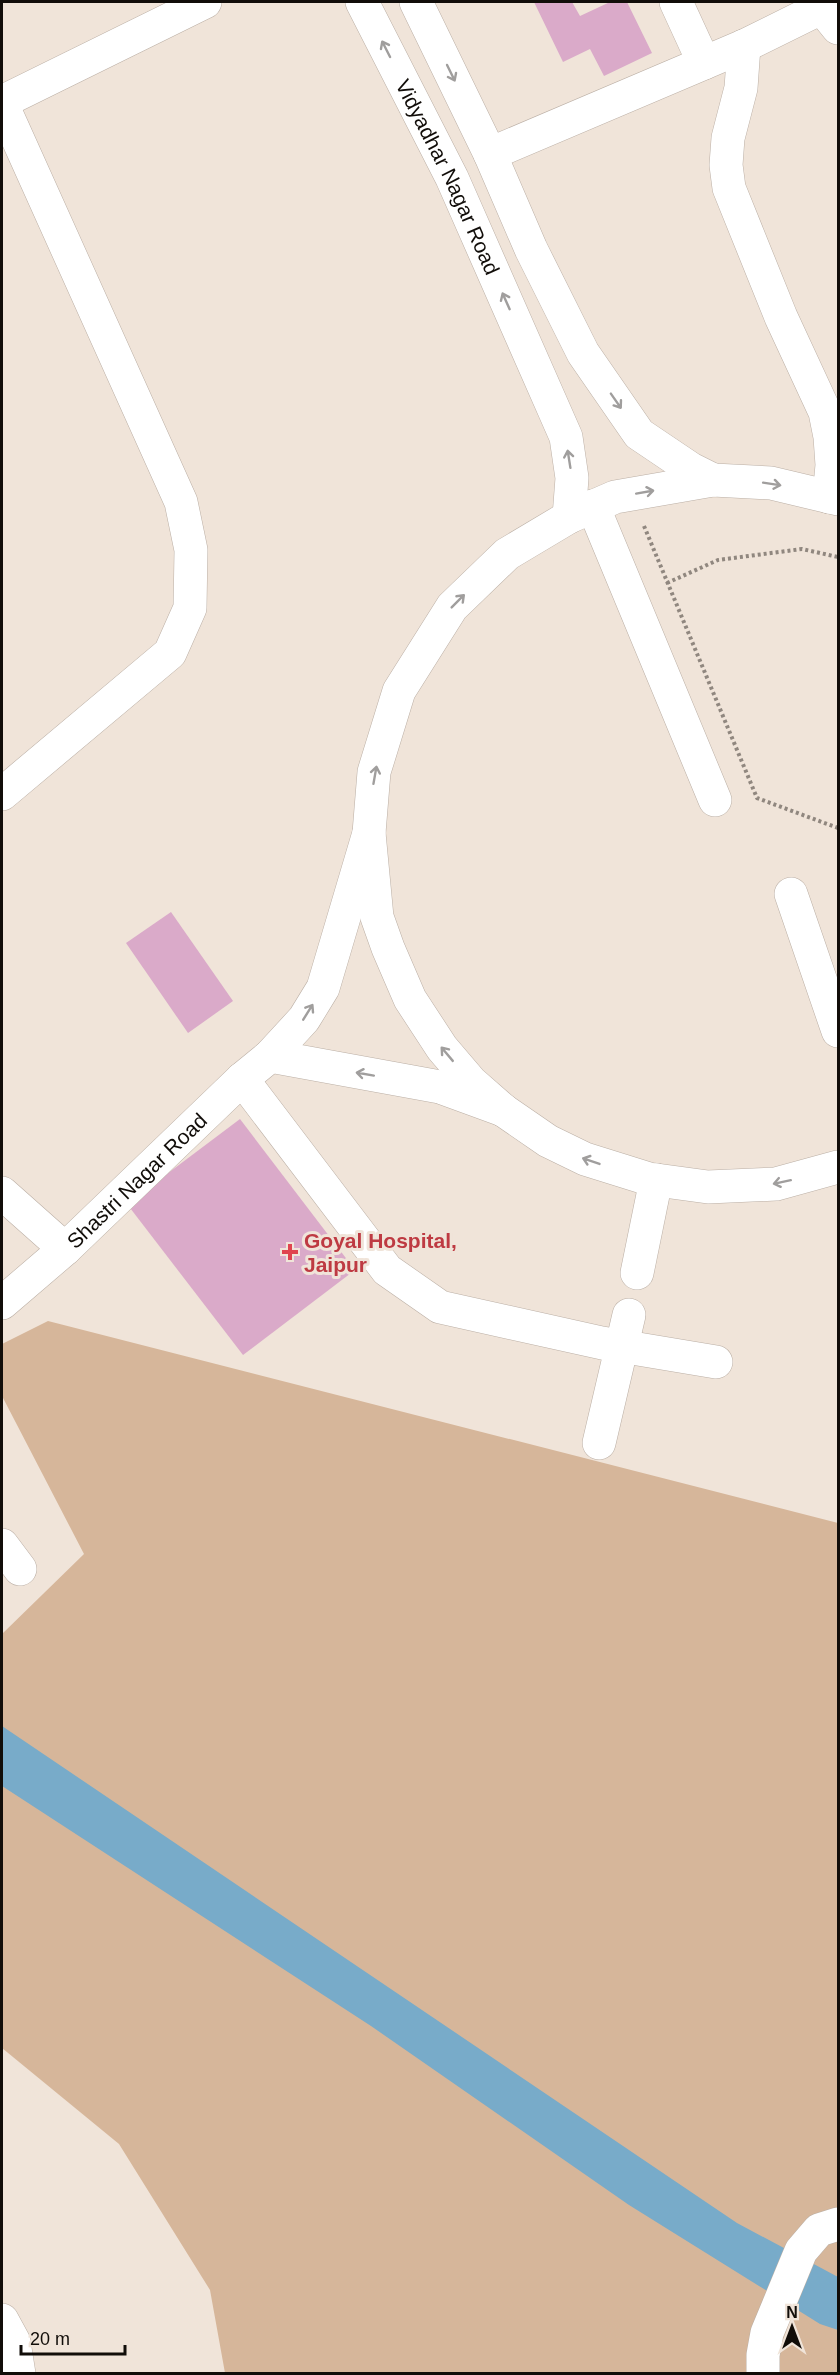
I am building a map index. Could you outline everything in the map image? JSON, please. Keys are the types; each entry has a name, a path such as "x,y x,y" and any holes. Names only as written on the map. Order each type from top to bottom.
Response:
{"street":[{"path":"2,794 170,653 190,608 190,550 181,502 2,103 205,2"},
{"name":"Vidyadhar Nagar Road","path":"362,2 452,178 566,437 572,478 581,512"},
{"path":"416,2 490,154 531,249 583,353 639,434 691,469 713,480"},
{"path":"676,2 704,63"},
{"path":"490,154 744,46 831,12"},
{"path":"744,46 741,88 728,138 726,165 729,188 781,317 825,412 830,437 834,498 771,483 713,480 631,494 615,497 581,512 507,554 452,607 399,691 374,772 369,833 377,916 410,999 442,1048 471,1082 502,1110 548,1141 585,1159 656,1180 708,1187 776,1184 834,1171"},
{"path":"581,512 715,800"},
{"name":"Shastri Nagar Road","path":"2,1303 65,1249 242,1079 270,1056 304,1019 323,988 369,833"},
{"path":"791,894 838,1031"},
{"path":"270,1056 440,1088 502,1110"},
{"path":"242,1079 387,1270 440,1307 622,1347 716,1362"},
{"path":"637,1273 656,1180"},
{"path":"2,1193 65,1249"},
{"path":"598,1443 629,1315"},
{"path":"763,2373 767,2333 801,2251 819,2230 838,2224"},
{"path":"2,2320 14,2342 19,2373"}],"path":[{"path":"631,494 757,798 838,828"},
{"path":"668,583 718,560 802,549 838,557"}],"shaded area":[{"path":"48,1321 838,1523 838,2373 225,2373 210,2290 119,2144 2,2048 2,1634 84,1554 2,1396 2,1344"}],"water":[{"path":"2,1726 737,2223 838,2277 838,2330 820,2324 629,2205 371,2026 2,1786"}],"building":[{"path":"534,2 572,2 580,16 610,2 627,2 652,53 604,76 590,49 563,62"},
{"path":"171,912 233,1001 188,1033 126,943"},
{"path":"240,1119 355,1270 243,1355 127,1204"}],"place":[{"name":"Goyal Hospital, Jaipur","path":"290,1252"}]}
